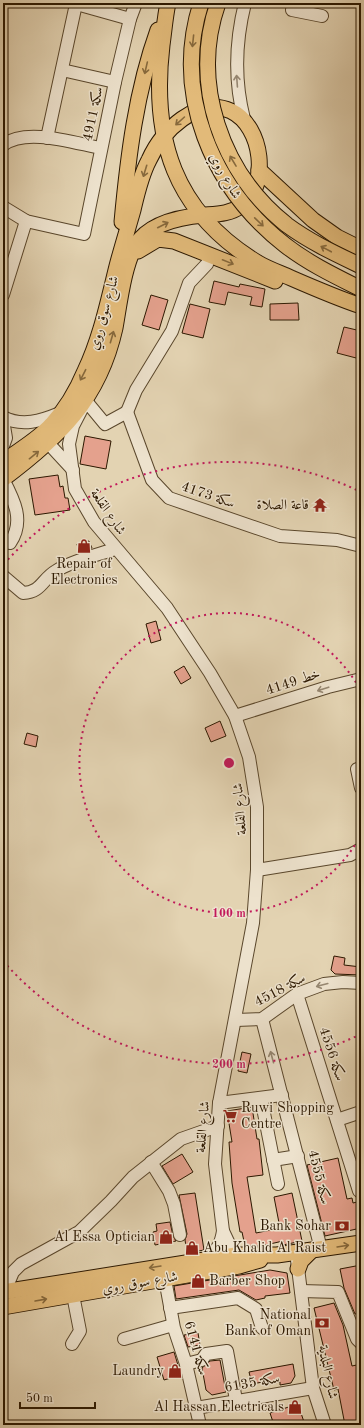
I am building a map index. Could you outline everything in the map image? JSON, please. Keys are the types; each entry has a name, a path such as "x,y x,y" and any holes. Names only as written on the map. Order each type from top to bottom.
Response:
{"main road":[{"name":"شارع روي","path":"201,3 195,20 191,55 193,92 197,113 206,143 220,172 243,206 285,245 322,270 361,289"},
{"name":"شارع روي","path":"218,3 208,39 206,64 213,111 224,145 245,181 265,204 286,224 306,238 361,266"},
{"path":"168,4 160,78 161,122 173,171 178,182 191,202 214,229 235,248 259,264 361,306"},
{"path":"124,261 132,137 149,54 168,4"},
{"path":"164,138 188,114 202,108 217,107 231,111 244,119 256,144 259,170 258,184 252,195 243,205 231,211 202,215"},
{"name":"شارع سوق روي","path":"3,479 60,432 86,401 101,370 112,338 124,261 147,162 164,138"},
{"path":"259,170 313,220 337,237 361,249"},
{"name":"شارع سوق روي","path":"3,462 52,425 72,397 100,338 124,261 142,236 166,222 202,215"},
{"path":"124,261 143,247 158,239 174,241 256,274 307,292 336,297"},
{"name":"شارع سوق روي","path":"3,1307 165,1279 237,1260 361,1243"},
{"path":"298,1252 301,1261 298,1269"},
{"name":"شارع سوق روي","path":"4,1291 206,1259 237,1260"}],"street":[{"name":"سكة 4911","path":"26,221 84,234 115,82 130,20 136,3"},
{"path":"244,119 239,98 236,63 240,28 245,3"},
{"path":"294,3 292,10 322,16"},
{"path":"47,138 62,70 74,4 130,20"},
{"path":"62,70 115,82"},
{"path":"3,145 9,141 19,138 47,138 101,148"},
{"path":"3,207 26,221 3,294"},
{"path":"86,401 105,424 127,412 136,390 172,331 189,283 207,264 210,255"},
{"name":"شارع القلعة","path":"86,401 73,426 69,444 75,489 94,522 115,549 167,608 210,673 235,716 249,756 257,807 257,870 253,923 236,1020 219,1103 215,1164 223,1231 237,1260"},
{"name":"سكة 4173","path":"127,412 152,480 169,498 280,536 337,540 361,546"},
{"path":"3,417 11,422 21,424 60,413"},
{"path":"3,420 6,432 3,446"},
{"path":"48,443 73,470"},
{"path":"3,479 12,496 18,516 17,529 10,543"},
{"path":"3,576 23,593 31,593 37,590 45,580 59,569 115,549"},
{"name":"4149 خط","path":"235,716 328,687 361,679"},
{"path":"357,769 361,788"},
{"path":"257,870 350,855 361,849"},
{"name":"سكة 4518","path":"236,1020 262,1019 297,994 324,984 343,982 361,983"},
{"name":"سكة 4556","path":"297,994 358,1191 361,1190"},
{"name":"سكة 4555","path":"262,1019 298,1156 298,1252"},
{"path":"219,1103 282,1095"},
{"path":"261,1098 278,1184"},
{"path":"337,1120 361,1112"},
{"path":"4,1291 13,1272 21,1264 79,1232 151,1162 181,1140 218,1126"},
{"path":"273,1160 298,1156"},
{"path":"151,1162 169,1191 174,1204 180,1235"},
{"path":"206,1259 216,1252 221,1244 223,1231"},
{"name":"شارع البلدية","path":"298,1269 313,1388 325,1425"},
{"name":"سكة 6141","path":"165,1279 173,1324 186,1364 200,1425"},
{"path":"301,1290 338,1292 357,1339 361,1343"},
{"path":"72,1344 80,1332 73,1294"},
{"path":"170,1308 238,1298 256,1309 262,1328"},
{"path":"124,1340 173,1324"},
{"path":"186,1364 202,1360 206,1354 227,1351 236,1400"},
{"name":"سكة 6135","path":"196,1408 313,1388"}],"building":[{"path":"214,281 239,287 240,284 265,289 262,307 250,305 252,297 228,292 225,305 209,302"},
{"path":"151,295 168,300 159,330 142,325"},
{"path":"298,303 299,320 270,320 270,304"},
{"path":"190,304 210,309 203,338 182,333"},
{"path":"344,327 361,331 360,359 337,353"},
{"path":"85,436 111,441 106,469 80,464"},
{"path":"58,475 60,487 63,486 65,498 68,498 70,510 35,515 29,479"},
{"name":"Repair of Electronics","path":"89,541 92,548 79,552 77,544"},
{"path":"156,621 161,640 151,643 146,624"},
{"path":"184,666 191,678 181,684 174,672"},
{"path":"220,721 226,736 211,742 205,728"},
{"path":"27,733 38,736 36,747 24,744"},
{"path":"334,956 345,958 344,965 361,967 361,975 335,974 331,970"},
{"path":"242,1052 251,1054 247,1073 238,1071"},
{"path":"252,1107 257,1139 259,1139 263,1175 247,1177 256,1233 280,1228 274,1197 292,1193 302,1241 283,1245 283,1241 261,1246 245,1246 242,1232 240,1232 232,1183 229,1142 232,1142 227,1111"},
{"path":"182,1154 193,1172 173,1184 162,1166"},
{"path":"338,1158 347,1199 352,1198 353,1203 361,1201 361,1228 325,1236 307,1165"},
{"path":"195,1193 204,1250 187,1253 185,1240 187,1234 179,1195"},
{"path":"170,1222 173,1236 176,1241 155,1245 153,1232 157,1231 156,1224"},
{"path":"361,1265 361,1313 355,1314 344,1288 340,1269"},
{"path":"270,1270 287,1273 290,1293 265,1296 265,1298 256,1300 239,1290 176,1299 174,1286"},
{"path":"334,1303 343,1325 352,1366 361,1364 361,1425 345,1425 338,1389 334,1390 314,1308"},
{"path":"198,1333 200,1345 188,1347 184,1335"},
{"path":"174,1352 181,1375 164,1380 157,1357"},
{"path":"220,1360 226,1392 212,1395 206,1390 202,1368 210,1361"},
{"path":"293,1364 295,1376 291,1383 280,1385 280,1382 269,1384 268,1381 252,1384 249,1372"},
{"path":"298,1404 305,1425 274,1425 270,1413"}],"place":[{"name":"قاعة الصلاة","path":"320,505"},
{"name":"Repair of Electronics","path":"84,546"},
{"name":"Ruwi Shopping Centre","path":"230,1116"},
{"name":"Bank Sohar","path":"342,1226"},
{"name":"Al Essa Optician","path":"166,1237"},
{"name":"Abu Khalid Al Raist","path":"192,1248"},
{"name":"Barber Shop","path":"198,1281"},
{"name":"National Bank of Oman","path":"322,1323"},
{"name":"Laundry","path":"175,1371"},
{"name":"Al Hassan Electricals","path":"295,1407"}]}
